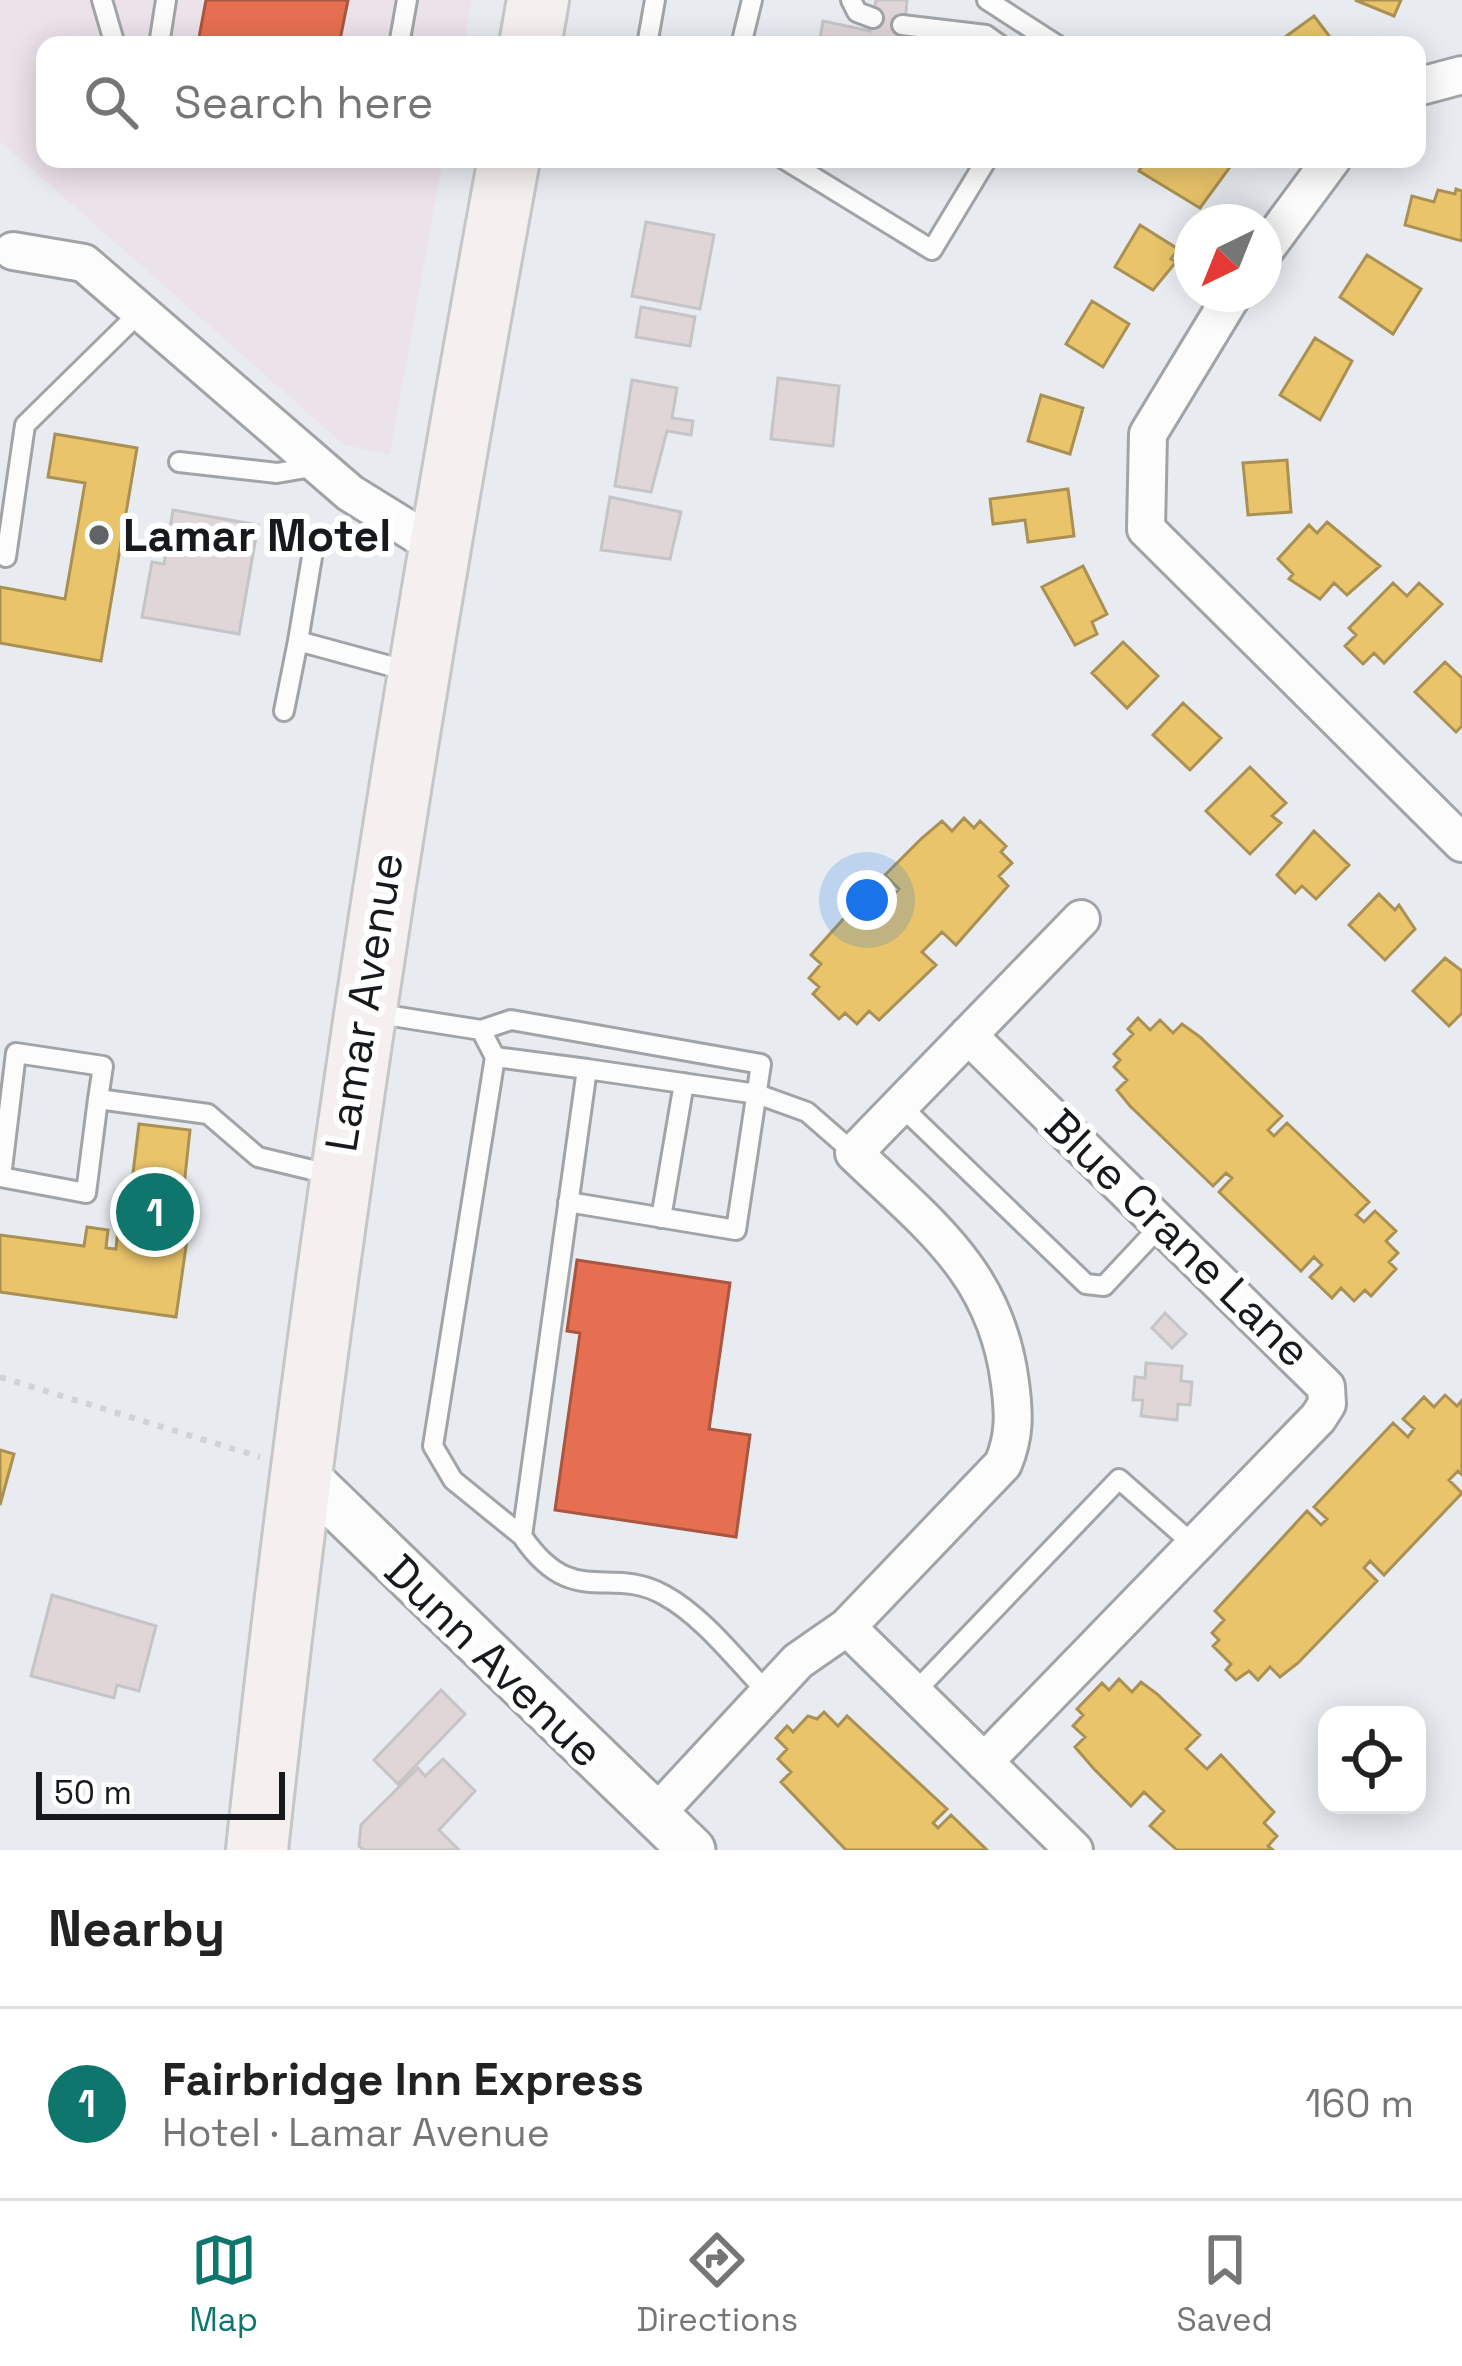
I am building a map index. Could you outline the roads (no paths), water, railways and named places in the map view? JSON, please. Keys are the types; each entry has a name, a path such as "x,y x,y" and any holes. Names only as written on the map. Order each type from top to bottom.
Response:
{"main road":[{"name":"Lamar Avenue","path":"257,1850 298,1469 337,1177 437,547 507,168"}],"street":[{"path":"1426,85 1462,75"},
{"path":"1282,227 1325,168"},
{"path":"13,250 84,262 350,493 437,547"},
{"path":"1222,312 1148,434 1146,529 1462,843"},
{"path":"656,1815 797,1661 847,1628 1003,1464 1012,1443 1014,1416 1004,1338 977,1279 957,1252 854,1153 1081,919"},
{"name":"Blue Crane Lane","path":"968,1035 1326,1387 1327,1404 984,1762"},
{"name":"Dunn Avenue","path":"298,1469 692,1850"},
{"path":"847,1628 1074,1850"}],"lane":[{"path":"102,0 112,36"},
{"path":"160,36 166,0"},
{"path":"401,36 407,0"},
{"path":"649,36 655,0"},
{"path":"743,36 752,0"},
{"path":"851,0 856,12 873,18"},
{"path":"987,0 1043,36"},
{"path":"902,25 989,36"},
{"path":"799,168 932,250 982,168"},
{"path":"6,557 25,425 140,311"},
{"path":"178,462 277,473 318,466"},
{"path":"284,711 313,551"},
{"path":"298,641 416,674"},
{"path":"362,1012 481,1030 512,1020 761,1064 736,1230 568,1202"},
{"path":"481,1030 495,1057 433,1446 454,1480 522,1536 540,1562 569,1579 659,1592 686,1611 768,1693"},
{"path":"16,1053 103,1066 98,1100 86,1193 2,1177 16,1053"},
{"path":"495,1057 757,1094 807,1112 854,1153"},
{"path":"522,1536 587,1069"},
{"path":"661,1218 684,1082"},
{"path":"98,1100 208,1114 258,1157 337,1177"},
{"path":"900,1105 1086,1284 1105,1286 1163,1223"},
{"path":"914,1693 1119,1479 1194,1545"}],"place":[{"name":"Lamar Motel","path":"99,535"},
{"name":"Fairbridge Inn Express","path":"155,1212"}]}
